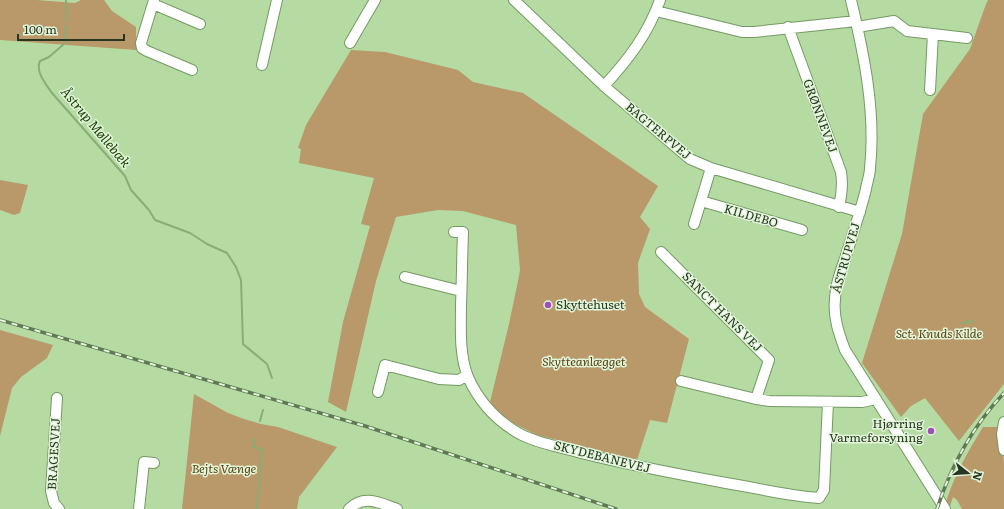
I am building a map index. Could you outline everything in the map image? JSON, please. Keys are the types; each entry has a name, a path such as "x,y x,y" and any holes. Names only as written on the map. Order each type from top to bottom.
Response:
{"street":[{"path":"262,65 277,0"},
{"path":"350,43 375,0"},
{"name":"BAGTERPVEJ","path":"514,0 604,86 690,160 711,168 860,212"},
{"path":"604,86 625,64 637,47 656,11 660,0"},
{"name":"ÅSTRUPVEJ","path":"851,0 857,24 869,93 872,143 870,170 860,212 837,282 834,300 838,333 845,350 945,509"},
{"path":"192,70 147,51 142,48 142,43 154,2 200,24"},
{"path":"656,11 742,32 894,21 907,31 967,38"},
{"name":"GRØNNEVEJ","path":"788,28 841,172 843,192 839,207"},
{"path":"930,90 933,34"},
{"path":"694,224 711,168"},
{"name":"KILDEBO","path":"701,201 802,230"},
{"name":"SKYDEBANEVEJ","path":"454,232 463,232 460,338 462,357 468,376 480,399 494,416 521,434 536,440 667,473 819,498 824,490 828,402"},
{"name":"SANCT HANS VEJ","path":"661,252 769,360 756,399"},
{"path":"405,277 461,291"},
{"path":"378,392 385,365 439,379 459,380 468,376"},
{"path":"681,381 756,399 784,402 862,402 876,399"},
{"name":"BRAGESVEJ","path":"57,398 51,491 54,503 59,509"},
{"path":"1004,422 1002,434 1004,450"},
{"path":"139,509 144,462 154,463"},
{"path":"349,509 362,500 369,500 397,509"}],"green space":[{"path":"0,0 37,0 75,3 81,0 104,0 112,11 136,27 136,50 0,40"},
{"name":"Sct. Knuds Kilde","path":"988,0 1004,0 1004,384 959,441 925,398 911,406 901,417 862,363 902,234 923,114 970,49"},
{"name":"Skytteanlægget","path":"351,50 385,52 458,70 473,82 523,93 658,186 640,217 650,229 638,263 639,294 645,307 689,339 667,423 650,420 637,460 537,435 513,423 500,413 490,402 509,324 520,270 516,225 463,211 438,210 396,217 376,281 346,412 328,402 343,322 370,226 361,224 374,178 299,163 301,149 298,148 306,125"},
{"path":"0,180 28,185 20,213 14,215 0,210"},
{"path":"0,330 53,345 47,358 21,377 12,388 0,436"},
{"name":"Bejts Vænge","path":"194,394 228,413 244,419 278,427 337,447 299,497 297,509 182,509"},
{"path":"983,427 1000,427 1004,463 1004,509 962,509 957,500 953,497 949,509 944,509 960,466"}],"waterway":[{"name":"Åstrup Møllebæk","path":"66,0 67,21"},
{"name":"Åstrup Møllebæk","path":"66,26 64,44 49,57 40,61 39,69 44,82 125,176 131,190 149,210 155,220 190,233 207,244 227,253 236,267 241,280 243,344 267,364 272,378"},
{"path":"962,323 973,321"},
{"name":"Åstrup Møllebæk","path":"260,421 263,410"},
{"name":"Åstrup Møllebæk","path":"254,438 253,447 262,449 257,509"}],"railway":[{"path":"0,320 365,426 616,509"},
{"path":"937,509 949,477 964,447 982,419 1004,393"}],"place":[{"name":"Skyttehuset","path":"548,305"},
{"name":"Hjørring Varmeforsyning","path":"931,431"}]}
